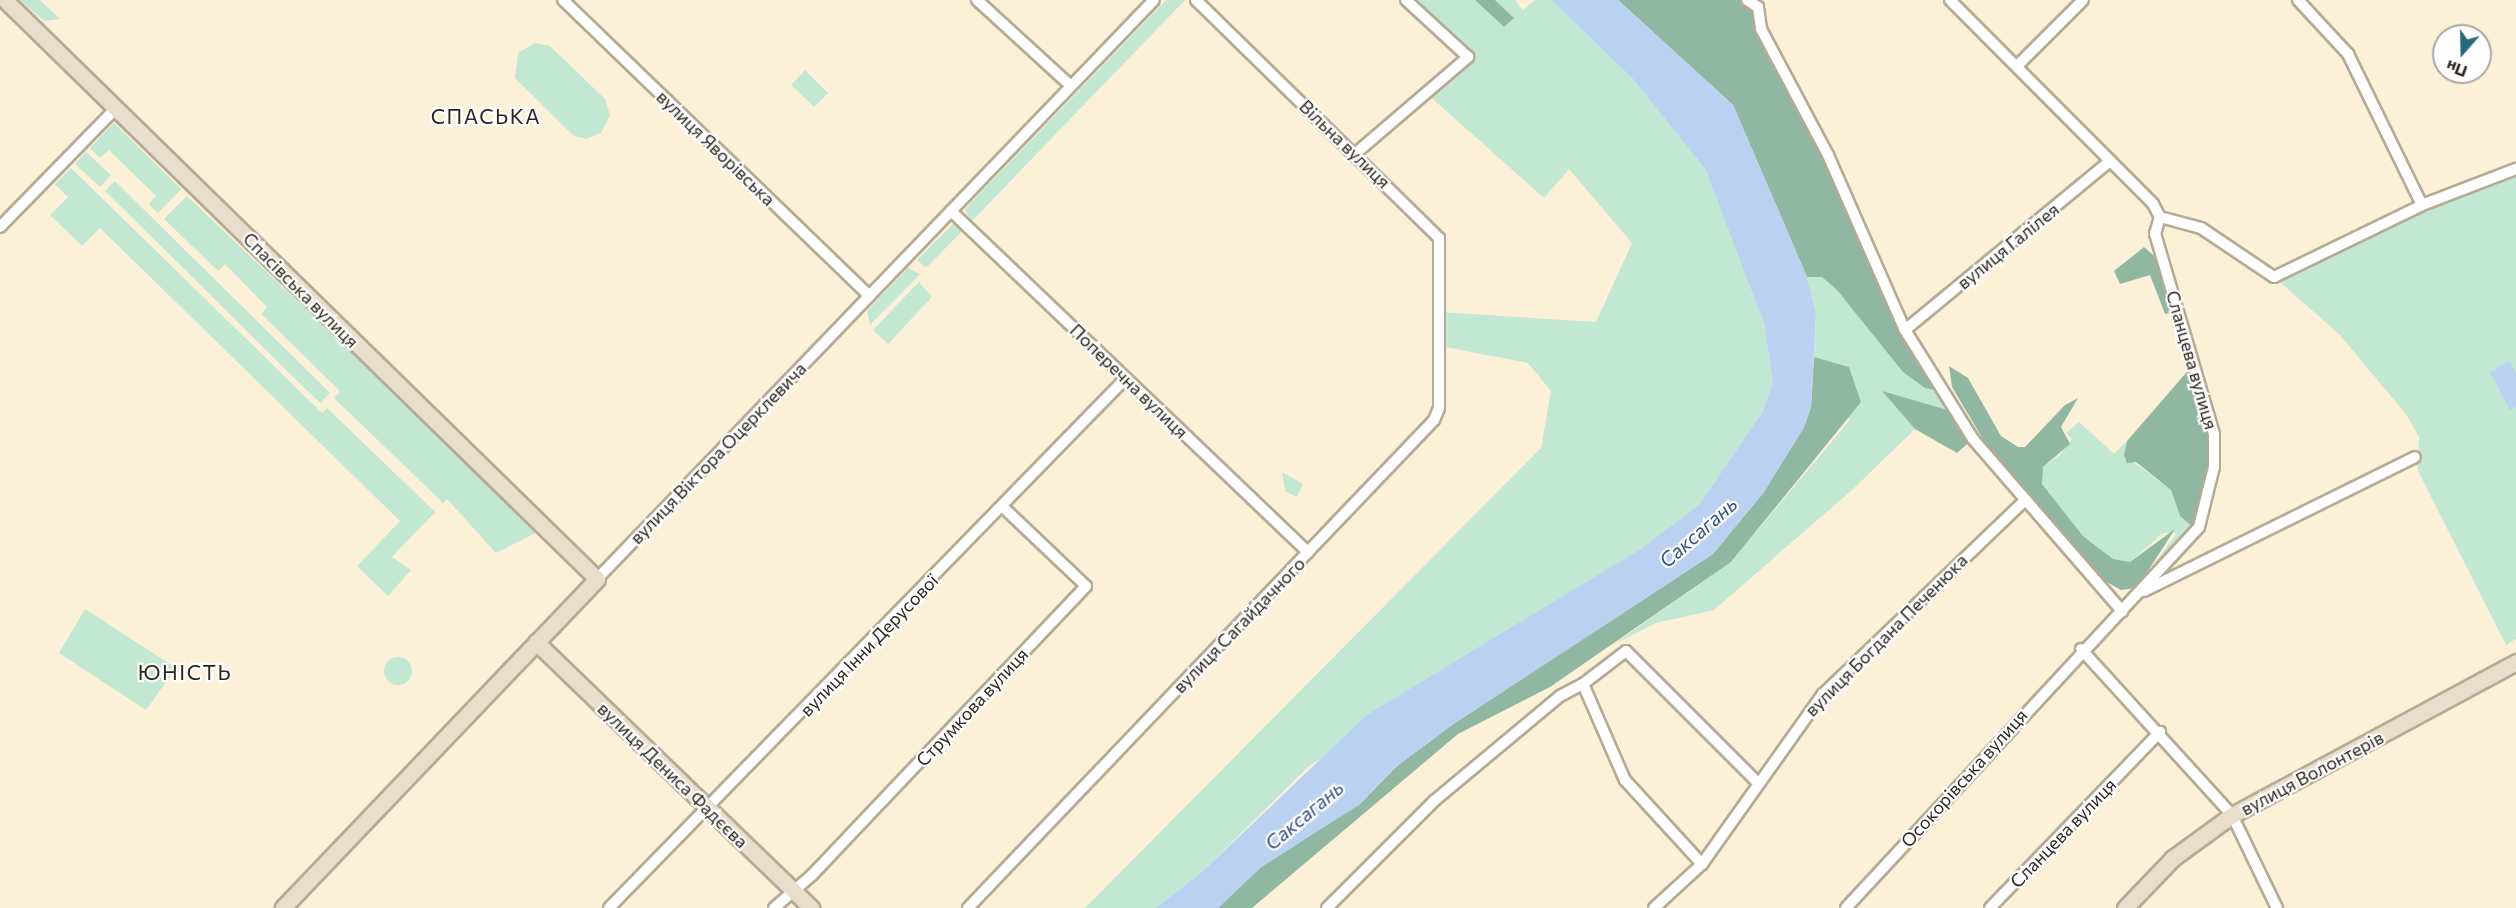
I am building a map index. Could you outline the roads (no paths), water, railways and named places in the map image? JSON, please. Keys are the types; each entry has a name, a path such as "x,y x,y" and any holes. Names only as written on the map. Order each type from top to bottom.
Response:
{"street":[{"name":"Спасівська вулиця","path":"5,0 597,579"},
{"name":"вулиця Яворівська","path":"563,0 869,296"},
{"path":"978,0 1071,86"},
{"name":"вулиця Віктора Оцерклевича","path":"283,908 1154,0"},
{"name":"Вільна вулиця","path":"1196,0 1356,153 1438,238 1439,312"},
{"path":"1356,153 1468,57 1406,0"},
{"path":"1747,0 1760,3 1761,29 1828,155 1905,330 1973,439 2122,611"},
{"path":"1950,0 2110,161 2160,218 2201,228 2274,277 2422,205 2516,169"},
{"path":"2017,66 2083,0"},
{"path":"2298,0 2348,54 2422,205"},
{"path":"0,227 116,108"},
{"name":"вулиця Галілея","path":"1905,330 2110,161"},
{"name":"Поперечна вулиця","path":"951,211 1308,552"},
{"name":"Сланцева вулиця","path":"2081,649 2143,591 2199,527 2214,467 2214,434 2155,234 2160,218"},
{"name":"вулиця Сагайдачного","path":"968,908 1434,420 1439,408 1439,312"},
{"name":"вулиця Інни Дерусової","path":"609,908 1126,378"},
{"name":"Сланцева вулиця","path":"2143,591 2221,557 2415,457"},
{"name":"вулиця Богдана Печенюка","path":"1654,908 1702,864 1757,782 1823,694 2026,499"},
{"name":"Струмкова вулиця","path":"774,908 812,875 1086,586 1002,506"},
{"name":"вулиця Дениса Фадєєва","path":"536,642 705,808 811,908"},
{"path":"2081,649 2160,732 2232,815 2277,908"},
{"name":"Осокорівська вулиця","path":"1846,908 2081,649"},
{"path":"1327,908 1434,801 1626,651 1757,782"},
{"name":"вулиця Волонтерів","path":"2125,908 2174,858 2232,815 2516,662"},
{"path":"1582,684 1625,780 1702,864"},
{"name":"Сланцева вулиця","path":"1990,908 2160,732"}],"water":[{"name":"Саксагань","path":"1551,0 1618,0 1733,105 1807,277 1816,314 1811,407 1804,427 1764,492 1713,554 1452,725 1397,766 1360,804 1261,867 1218,908 1156,908 1203,871 1367,715 1639,550 1699,505 1763,411 1773,383 1764,323 1706,170 1633,79"},
{"path":"2510,361 2516,373 2516,407 2510,410 2490,372"}],"district":[{"name":"СПАСЬКА","path":"486,116"},
{"name":"ЮНІСТЬ","path":"185,672"}]}
